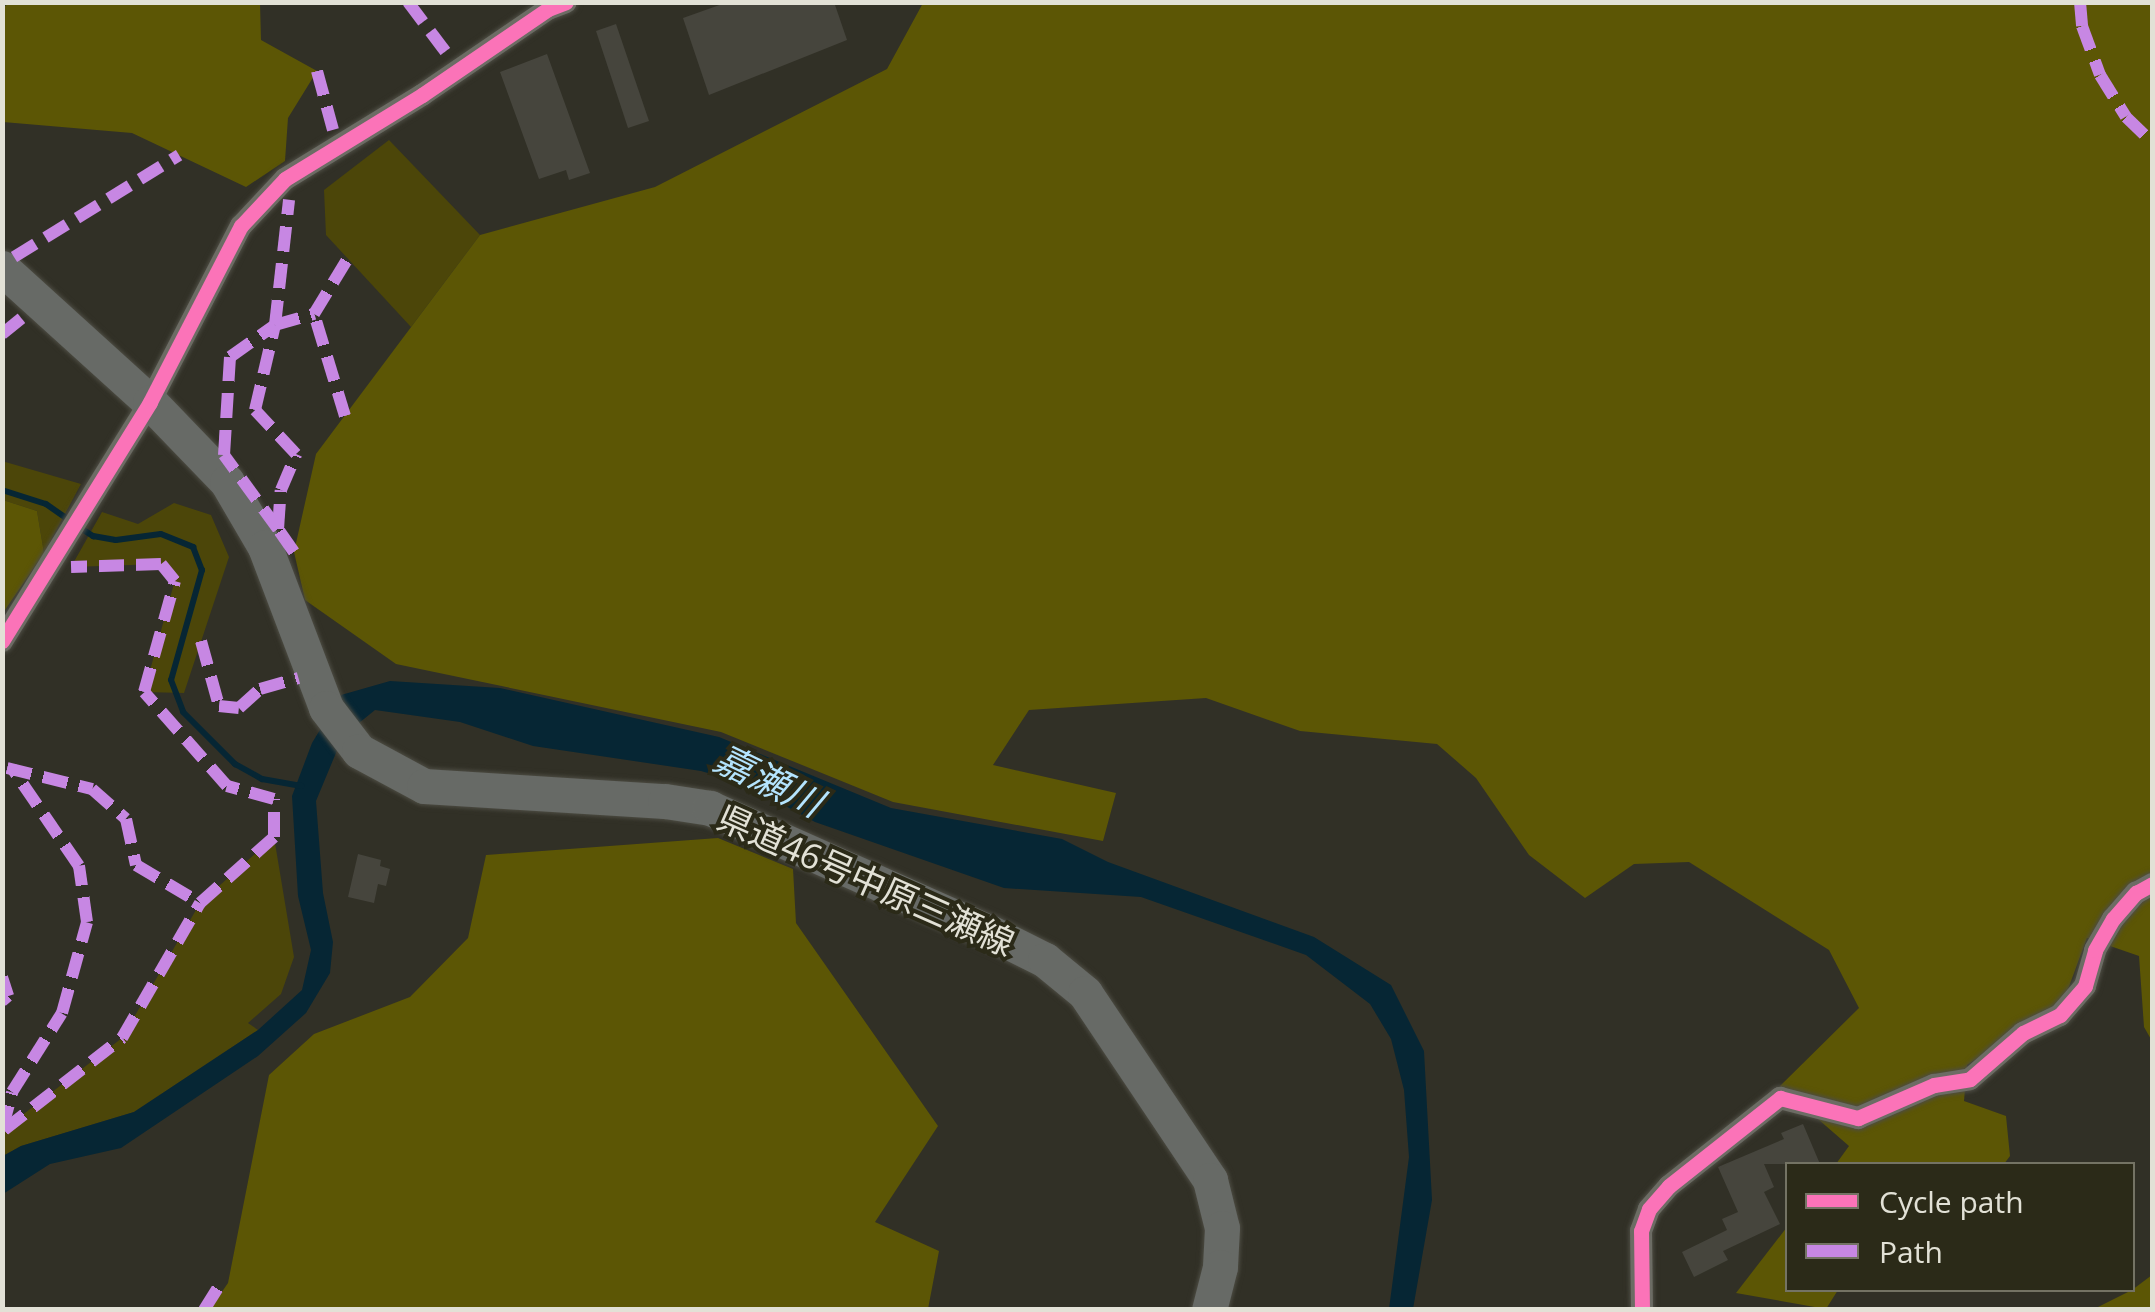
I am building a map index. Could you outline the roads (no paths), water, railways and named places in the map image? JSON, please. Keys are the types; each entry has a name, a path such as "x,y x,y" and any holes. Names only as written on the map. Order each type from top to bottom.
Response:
{"main road":[{"name":"県道46号中原三瀬線","path":"2,268 150,402 227,482 265,547 326,708 359,751 424,786 665,801 710,808 1045,960 1084,993 1210,1180 1222,1228 1220,1268 1209,1310"}],"street":[{"path":"2,641 92,502 150,402 226,248 285,179 422,95 554,5"},
{"path":"1642,1310 1641,1231 1648,1209 1669,1186 1780,1098 1858,1118 1934,1085 1970,1080 2024,1033 2060,1015 2086,986 2096,950 2113,920 2136,894 2152,884"}],"water":[{"name":"嘉瀬川","path":"390,681 500,688 719,737 891,808 1062,839 1108,862 1314,937 1391,985 1424,1051 1432,1200 1413,1309 1389,1309 1409,1157 1404,1090 1391,1039 1370,1004 1306,955 1141,897 1004,888 815,822 745,784 701,771 533,746 460,722 375,710 343,736 316,801 323,893 333,942 330,973 306,1013 258,1056 121,1148 50,1164 3,1194 3,1156 21,1146 134,1112 258,1030 302,990 311,950 298,896 292,796 312,743 341,695"}],"waterway":[{"path":"2,4 6,2"},
{"path":"2,490 46,504 69,520"},
{"path":"79,527 93,536 116,540 161,534 193,547 202,570 171,680 183,712 235,764 262,779 301,786"}]}
